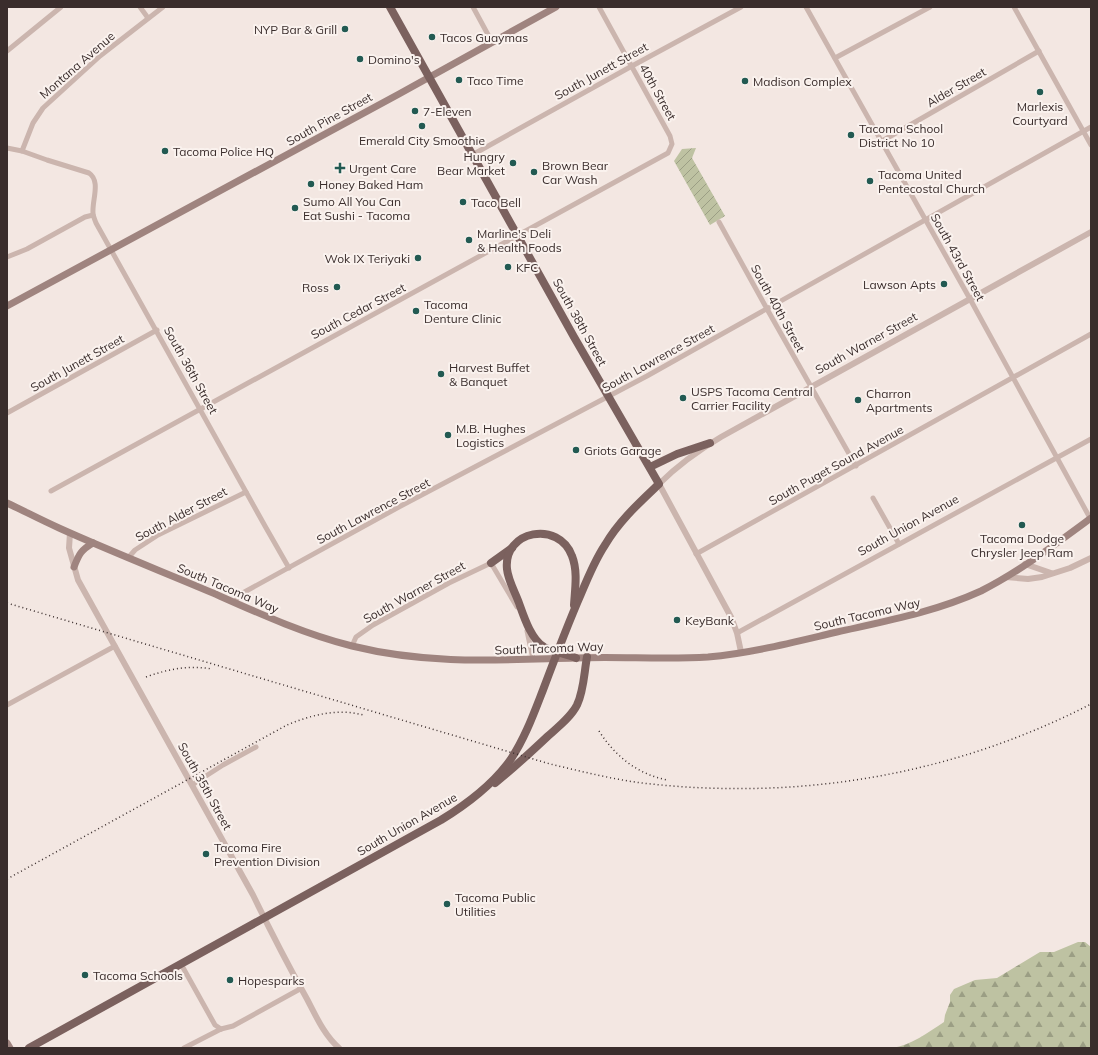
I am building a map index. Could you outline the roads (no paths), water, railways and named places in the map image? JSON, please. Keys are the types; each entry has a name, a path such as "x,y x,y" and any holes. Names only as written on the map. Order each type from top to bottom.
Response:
{"main road":[{"name":"South 38th Street","path":"390,7 472,155 659,484"},
{"name":"South Pine Street","path":"7,306 430,77 556,7"},
{"path":"650,467 676,454 710,443"},
{"name":"South Union Avenue","path":"29,1048 462,808 477,796 511,759 523,737 535,712 574,610 592,568 605,544 631,510 659,484"},
{"name":"South Tacoma Way","path":"7,503 70,533 296,628 352,646 403,656 438,660 493,661 587,657 674,659 706,657 784,645 914,615 955,602 1006,577 1091,518"},
{"path":"491,562 524,538 539,533 551,535 562,541 570,550 574,561 574,610"},
{"path":"74,567 82,550 93,542"},
{"path":"512,547 507,561 507,568 525,621 538,642 545,648 576,658"},
{"path":"477,796 497,782 523,760 568,717 577,706 583,691 584,670 587,657"},
{"path":"38,1048 43,1040"},
{"path":"7,1043 10,1048"}],"street":[{"path":"7,51 61,7"},
{"path":"140,7 148,18"},
{"name":"Montana Avenue","path":"22,151 33,123 43,108 100,56 163,7"},
{"path":"473,7 492,42"},
{"name":"40th Street","path":"599,7 670,136 672,146"},
{"name":"South Junett Street","path":"472,155 741,7"},
{"name":"South 43rd Street","path":"806,7 1091,518"},
{"path":"835,58 930,7"},
{"path":"1014,7 1091,145"},
{"name":"Alder Street","path":"882,141 1039,51"},
{"name":"South Lawrence Street","path":"235,602 239,595 391,512 647,376 1091,127"},
{"name":"South Cedar Street","path":"51,492 658,159 668,153 672,146"},
{"path":"7,148 22,151 89,173 94,177 95,184 93,215 85,217 27,249 7,257"},
{"name":"South 36th Street","path":"93,215 264,526 289,568"},
{"name":"South 40th Street","path":"719,222 856,466"},
{"name":"South Warner Street","path":"659,484 676,468 710,443 1091,232"},
{"name":"South Junett Street","path":"7,413 157,330"},
{"name":"South Puget Sound Avenue","path":"696,554 1091,334"},
{"name":"South Union Avenue","path":"737,633 1091,439"},
{"name":"South 38th Street","path":"659,484 731,617 737,633 741,652"},
{"name":"South Alder Street","path":"128,558 135,550 158,535 246,492"},
{"path":"873,498 899,544"},
{"name":"South 35th Street","path":"70,533 69,548 78,580 253,895 300,990 323,1030 337,1046"},
{"path":"1006,577 1028,579 1042,577 1070,568 1091,558"},
{"path":"491,562 525,621 533,659"},
{"name":"South Warner Street","path":"352,646 356,637 373,625 449,583 491,562"},
{"path":"1025,564 1051,573"},
{"path":"7,705 115,646"},
{"path":"192,785 223,765 256,747"},
{"path":"181,964 216,1025 220,1029"},
{"path":"184,1048 220,1029 233,1026 300,990"}],"railway":[{"path":"7,603 550,764 607,777 642,783 700,788 758,788 816,785 872,777 929,765 984,749 1038,729 1091,704"},
{"path":"146,677 179,668 195,667 212,669"},
{"path":"7,879 287,725 305,718 334,712 363,715"},
{"path":"599,731 612,748 628,763 646,773 667,780"}],"place":[{"name":"NYP Bar & Grill","path":"345,29"},
{"name":"Tacos Guaymas","path":"432,37"},
{"name":"Domino's","path":"360,59"},
{"name":"Taco Time","path":"459,80"},
{"name":"Madison Complex","path":"745,81"},
{"name":"Marlexis Courtyard","path":"1040,92"},
{"name":"7-Eleven","path":"415,111"},
{"name":"Emerald City Smoothie","path":"422,126"},
{"name":"Tacoma School District No 10","path":"851,135"},
{"name":"Tacoma Police HQ","path":"165,151"},
{"name":"Hungry Bear Market","path":"513,163"},
{"name":"Urgent Care","path":"340,168"},
{"name":"Brown Bear Car Wash","path":"534,172"},
{"name":"Tacoma United Pentecostal Church","path":"870,181"},
{"name":"Honey Baked Ham","path":"311,184"},
{"name":"Taco Bell","path":"463,202"},
{"name":"Sumo All You Can Eat Sushi - Tacoma","path":"295,208"},
{"name":"Marline's Deli & Health Foods","path":"469,240"},
{"name":"Wok IX Teriyaki","path":"418,258"},
{"name":"KFC","path":"508,267"},
{"name":"Lawson Apts","path":"944,284"},
{"name":"Ross","path":"337,287"},
{"name":"Tacoma Denture Clinic","path":"416,311"},
{"name":"Harvest Buffet & Banquet","path":"441,374"},
{"name":"USPS Tacoma Central Carrier Facility","path":"683,398"},
{"name":"Charron Apartments","path":"858,400"},
{"name":"M.B. Hughes Logistics","path":"448,435"},
{"name":"Griots Garage","path":"576,450"},
{"name":"Tacoma Dodge Chrysler Jeep Ram","path":"1022,525"},
{"name":"KeyBank","path":"677,620"},
{"name":"Tacoma Fire Prevention Division","path":"206,854"},
{"name":"Tacoma Public Utilities","path":"447,904"},
{"name":"Tacoma Schools","path":"85,975"},
{"name":"Hopesparks","path":"230,980"}]}
